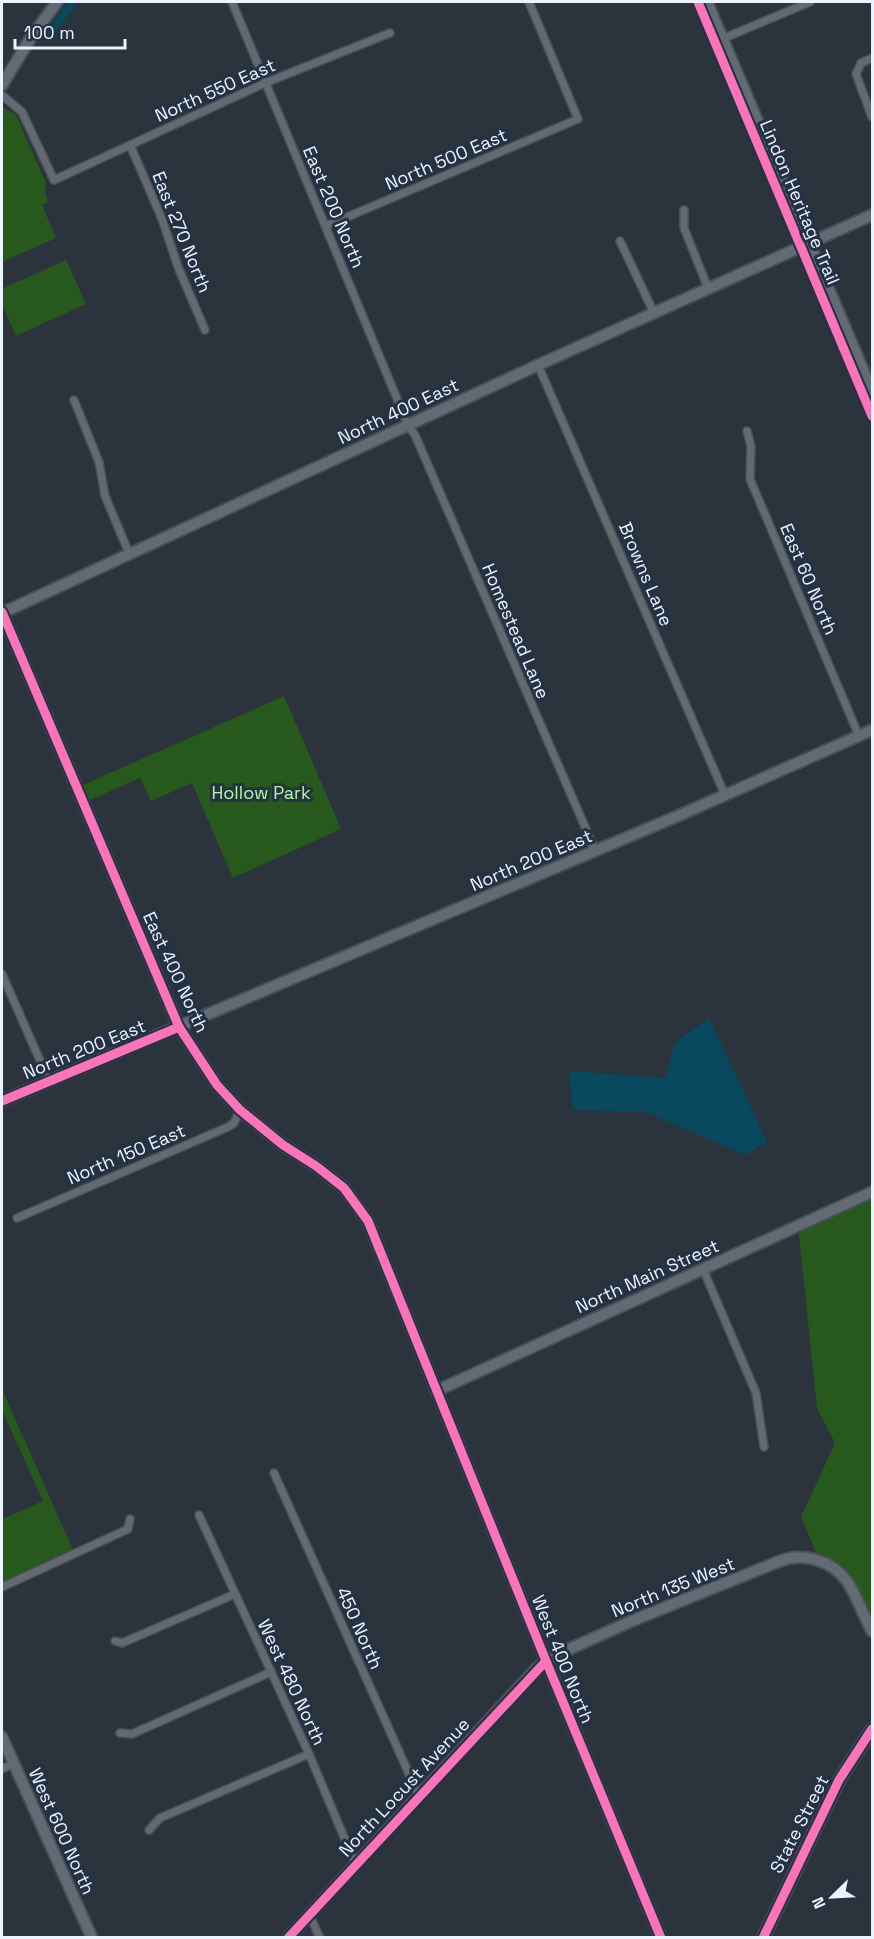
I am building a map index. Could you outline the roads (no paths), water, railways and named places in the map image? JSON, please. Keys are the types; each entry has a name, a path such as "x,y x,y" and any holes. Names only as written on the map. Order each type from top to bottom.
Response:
{"main road":[{"name":"State Street","path":"763,1938 839,1780 873,1729"}],"street":[{"path":"2,85 32,36 57,2"},
{"name":"East 200 North","path":"232,2 408,425"},
{"name":"North 500 East","path":"326,226 578,119 529,2"},
{"path":"707,2 873,391"},
{"path":"722,39 810,2"},
{"name":"North 550 East","path":"2,95 22,112 54,180 265,83 390,33"},
{"path":"873,58 861,63 856,74 873,117"},
{"name":"East 270 North","path":"130,145 162,219 178,267 205,330"},
{"path":"684,210 684,228 708,288"},
{"name":"North 400 East","path":"2,612 538,365 873,215"},
{"path":"620,241 654,313"},
{"name":"Browns Lane","path":"538,365 725,795"},
{"path":"74,400 99,462 105,496 129,553"},
{"name":"Homestead Lane","path":"408,425 419,445 594,851"},
{"name":"East 60 North","path":"747,431 751,446 750,479 859,736"},
{"name":"East 400 North","path":"2,612 179,1028 217,1085 240,1110 283,1145 316,1166 344,1188 368,1221 436,1391"},
{"name":"North 200 East","path":"2,1101 179,1028 321,965 410,930 873,730"},
{"path":"2,974 49,1080"},
{"name":"North 150 East","path":"17,1218 228,1126 234,1122 240,1110"},
{"name":"North Main Street","path":"436,1391 873,1192"},
{"path":"703,1269 756,1393 764,1447"},
{"name":"West 400 North","path":"436,1391 662,1938"},
{"name":"450 North","path":"274,1473 418,1796"},
{"name":"West 480 North","path":"199,1515 309,1754 355,1863"},
{"path":"2,1587 128,1529 130,1519"},
{"name":"North 135 West","path":"546,1660 623,1625 797,1556 816,1560 832,1568 847,1581 873,1631"},
{"path":"115,1641 122,1643 235,1594"},
{"name":"North Locust Avenue","path":"288,1938 355,1863 546,1660"},
{"path":"120,1733 132,1734 271,1672"},
{"name":"West 600 North","path":"2,1737 92,1938"},
{"path":"149,1830 160,1818 309,1754"},
{"path":"2,1769 14,1763"},
{"path":"309,1914 320,1938"}],"water":[{"path":"709,1018 767,1142 745,1155 646,1112 573,1110 569,1071 666,1078 674,1043"}],"waterway":[{"path":"49,35 73,2"}],"park label":[{"name":"Hollow Park","path":"261,792"}]}
